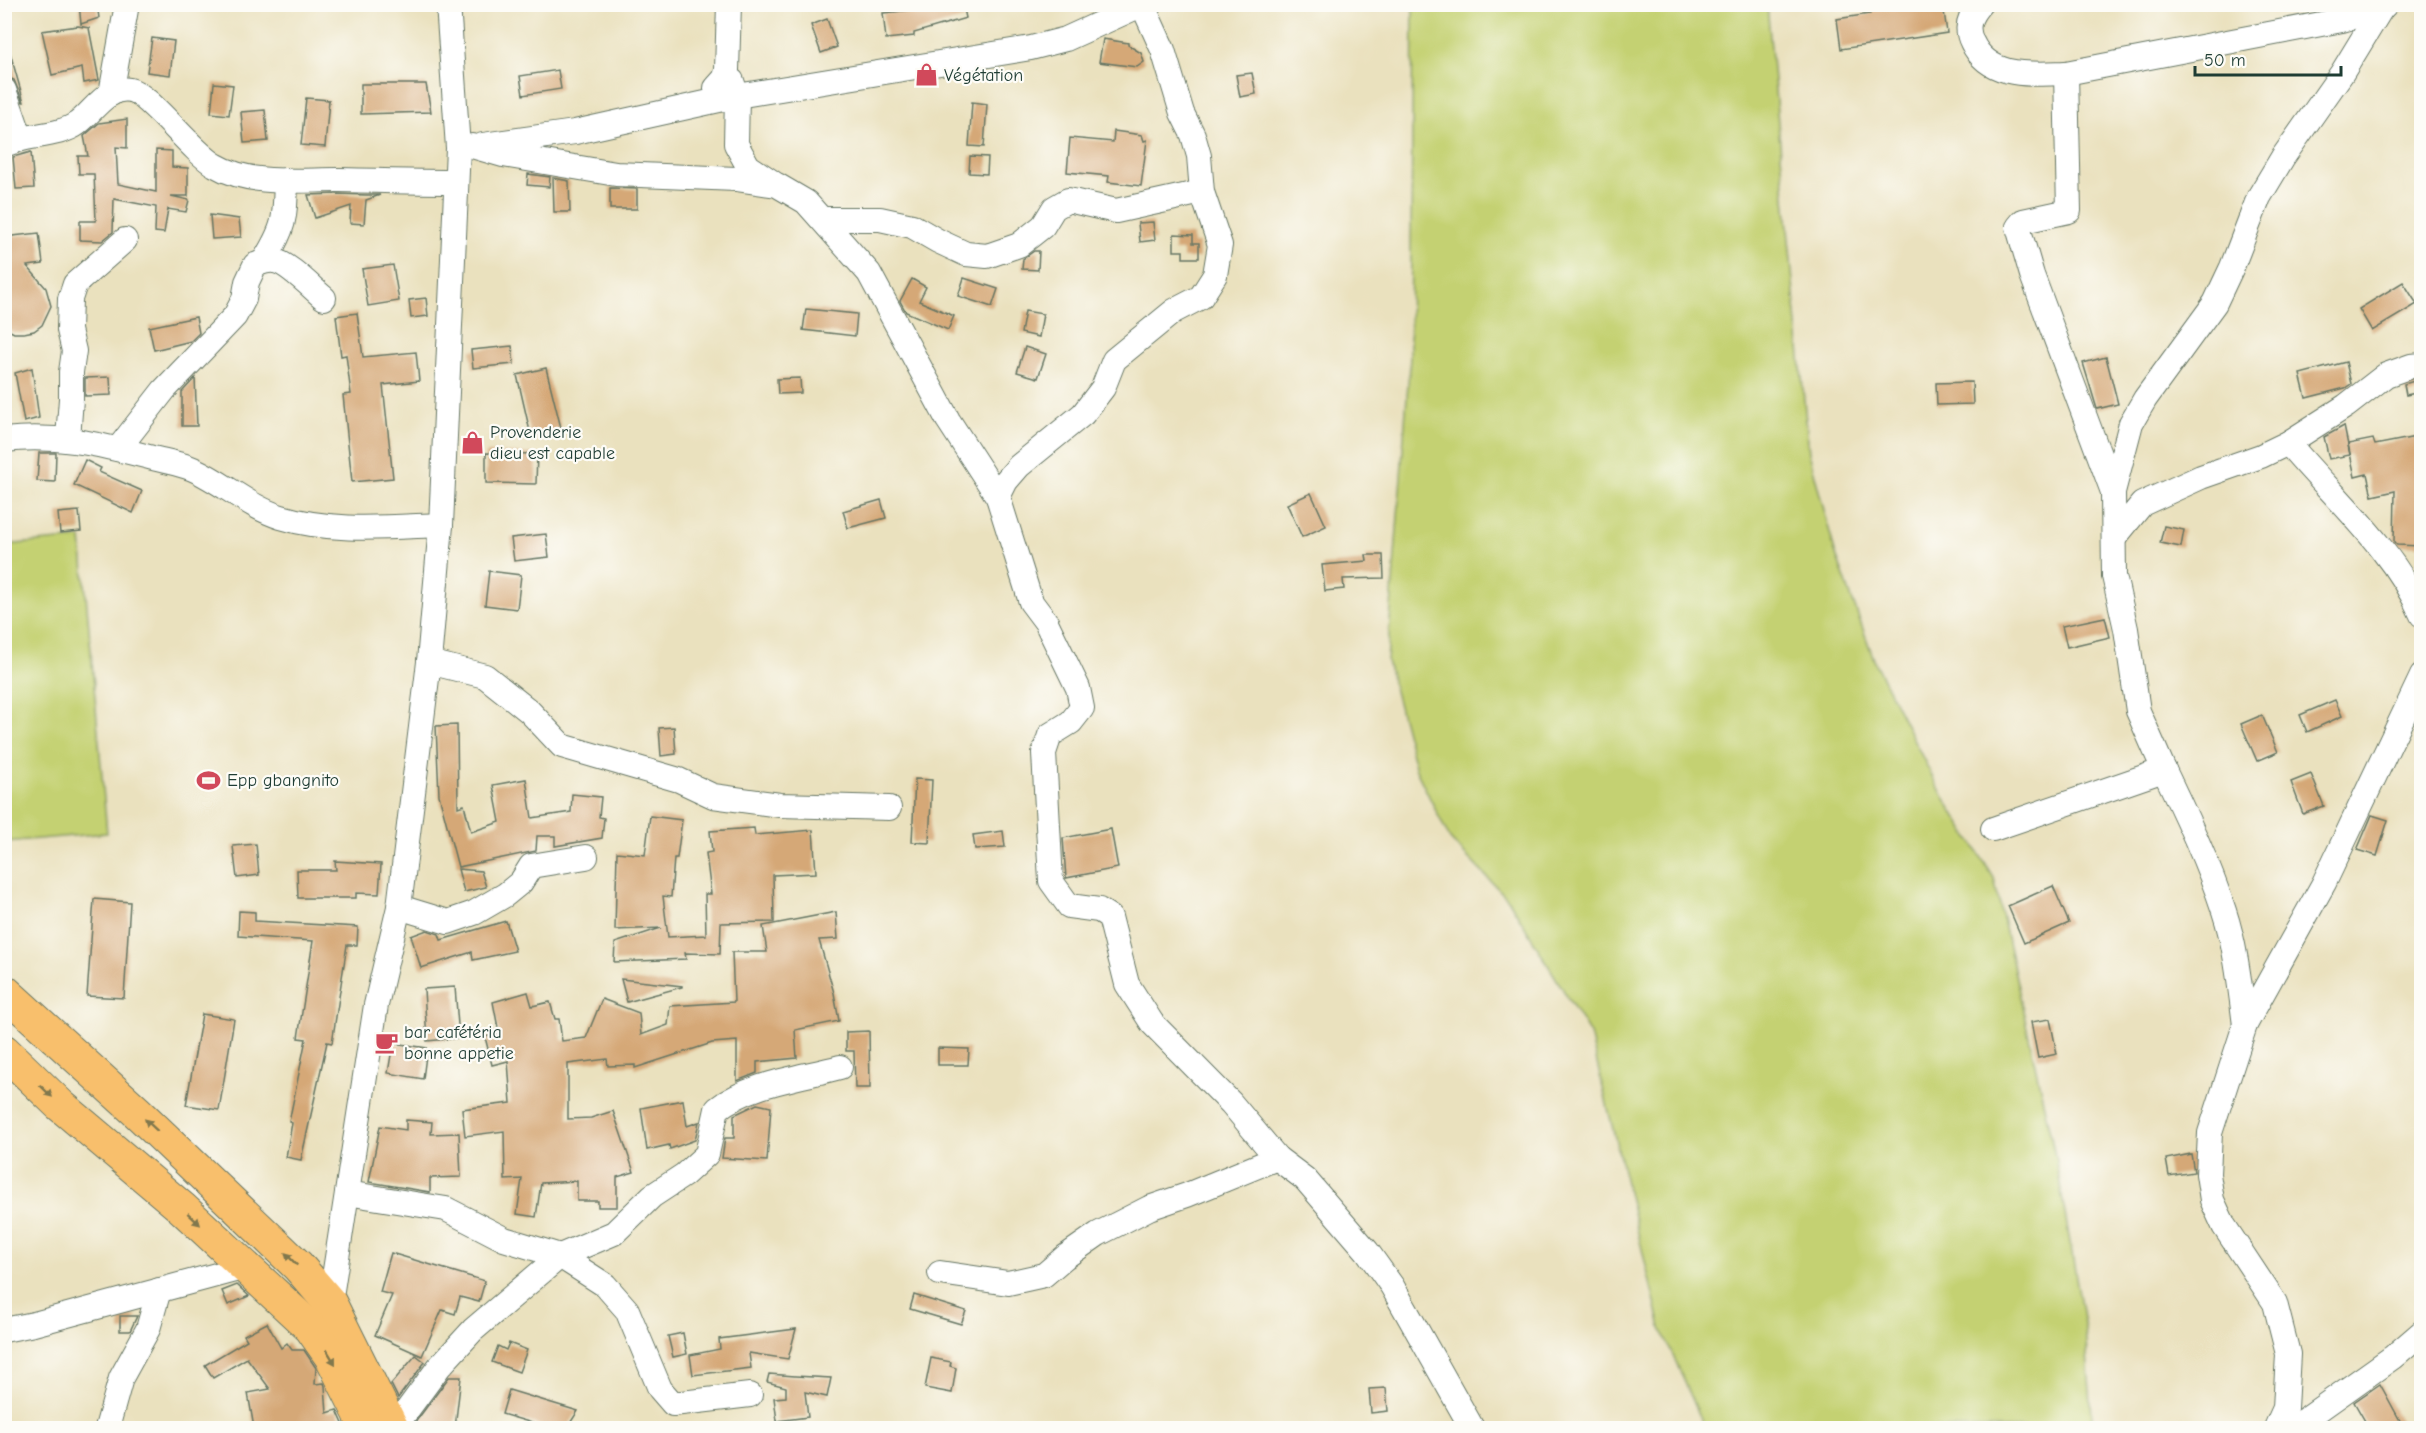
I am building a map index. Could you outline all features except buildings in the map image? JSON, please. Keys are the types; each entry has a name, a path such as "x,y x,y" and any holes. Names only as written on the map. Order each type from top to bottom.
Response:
{"main road":[{"path":"4,991 266,1234 330,1303 393,1428"},
{"path":"4,1051 60,1105 182,1208 311,1328 332,1358 360,1414 364,1428"}],"street":[{"path":"111,94 127,4"},
{"path":"330,1303 376,1005 399,907 429,662 441,525 456,182 465,147 448,4"},
{"path":"729,4 727,70 731,87 736,144 748,166 806,202 869,273 948,420 998,497 1031,602 1046,622 1078,687 1082,708 1071,722 1050,735 1044,753 1051,881 1069,906 1099,910 1110,917 1127,984 1152,1023 1231,1103 1277,1158 1305,1179 1367,1251 1392,1286 1472,1428"},
{"path":"1980,4 1969,19 1967,33 1976,52 1991,66 2025,74 2066,73 2342,20 2384,7"},
{"path":"465,147 575,132 702,105 731,87 1031,48 1066,39 1143,5 1163,50 1182,113 1193,135 1199,156 1202,192 1220,245 1215,274 1200,297 1174,311 1114,360 1103,388 1088,409 1020,466 1006,481 998,497"},
{"path":"2245,1025 2238,970 2224,912 2197,839 2138,711 2126,629 2114,576 2113,492 2131,423 2145,399 2215,303 2232,267 2259,197 2283,157 2342,73 2384,7"},
{"path":"2066,73 2069,211 2023,220 2018,227 2032,275 2113,492"},
{"path":"4,90 13,142 77,124 111,94 130,90 145,97 188,144 216,166 245,176 286,180 456,182"},
{"path":"465,147 616,174 736,179 777,185"},
{"path":"264,261 279,237 285,218 286,180"},
{"path":"823,219 880,219 912,226 938,242 966,254 987,256 1019,245 1043,226 1054,208 1068,200 1116,211 1202,192"},
{"path":"68,438 71,399 70,372 74,351 69,330 70,299 75,284 125,240"},
{"path":"118,449 164,390 235,316 244,299 247,282 255,265 264,261 275,261 285,266 324,298"},
{"path":"2115,537 2142,504 2201,477 2261,456 2288,443 2346,406 2385,375 2421,365"},
{"path":"4,440 37,437 68,438 191,468 218,482 248,502 280,517 321,526 441,525"},
{"path":"2288,443 2322,484 2359,521 2412,593 2421,615"},
{"path":"429,662 485,676 529,711 562,746 679,780 713,796 780,805 889,808"},
{"path":"2276,1428 2285,1408 2288,1354 2275,1303 2224,1226 2212,1200 2208,1174 2210,1133 2245,1025 2324,883 2421,676"},
{"path":"1993,829 2164,770"},
{"path":"399,907 448,922 474,913 505,895 521,882 531,866 586,857"},
{"path":"393,1428 440,1367 473,1330 560,1256 614,1233 652,1196 684,1175 707,1154 717,1110 731,1098 760,1087 840,1067"},
{"path":"940,1273 1008,1283 1044,1275 1065,1257 1108,1228 1149,1208 1277,1158"},
{"path":"347,1193 446,1209 504,1239 560,1256 605,1285 627,1310 660,1389 673,1404 750,1395"},
{"path":"4,1330 246,1267"},
{"path":"107,1428 121,1378 148,1329 159,1290"},
{"path":"2294,1428 2393,1357 2421,1332"}],"green space":[{"path":"1413,5 1767,5 1809,453 1835,552 1876,665 1937,786 1994,878 2055,1156 2085,1329 2093,1428 1705,1428 1661,1328 1590,1034 1508,899 1450,839 1416,770 1387,661 1410,357"},
{"path":"81,538 107,833 5,842 5,545"}],"place":[{"name":"Végétation","path":"926,75"},
{"name":"Provenderie dieu est capable","path":"472,442"},
{"name":"Epp gbangnito","path":"209,780"},
{"name":"bar cafétéria bonne appetie","path":"386,1042"}]}
